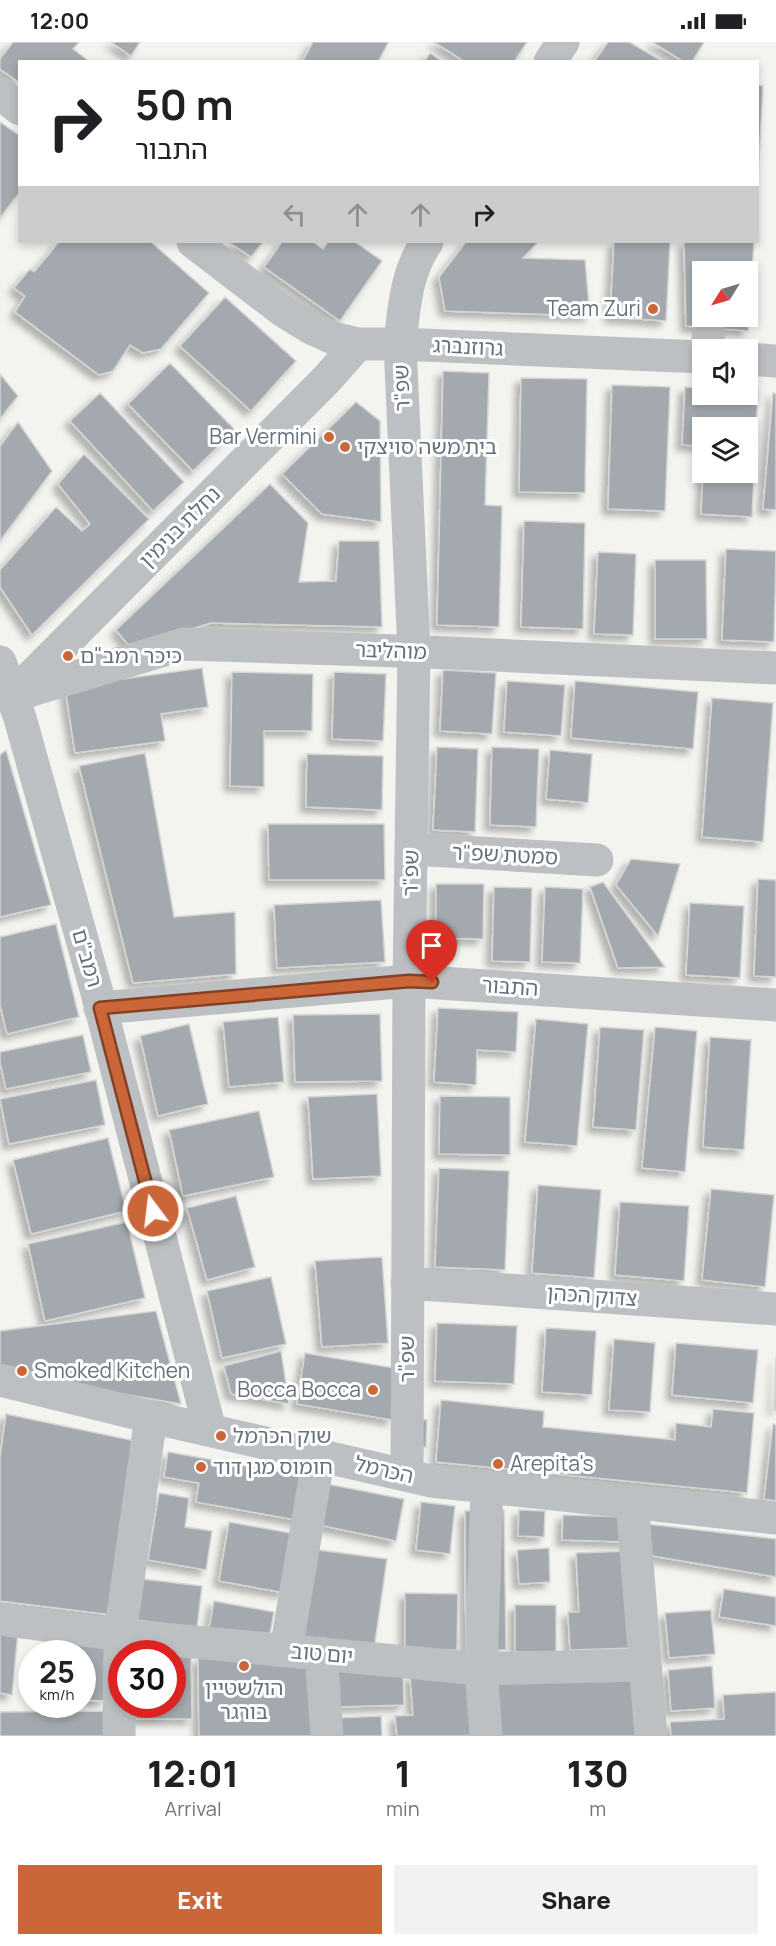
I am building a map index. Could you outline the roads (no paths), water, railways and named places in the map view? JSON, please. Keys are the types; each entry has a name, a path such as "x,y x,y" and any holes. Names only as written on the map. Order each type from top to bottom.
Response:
{"street":[{"path":"0,93 18,107"},
{"name":"גרוזנברג","path":"194,243 298,320 333,338 358,344 692,345"},
{"path":"400,344 410,277 426,243"},
{"name":"נחלת בנימין","path":"6,702 326,380 358,344"},
{"name":"שפ\"ר","path":"400,344 414,652 409,981 407,1475"},
{"path":"758,360 776,361"},
{"name":"מוהליבר","path":"6,702 184,644 776,668"},
{"name":"רמב\"ם","path":"0,662 6,702 100,1008 210,1430"},
{"name":"סמטת שפ\"ר","path":"412,849 597,860"},
{"name":"התבור","path":"100,1008 409,981 776,1005"},
{"name":"צדוק הכהן","path":"407,1283 776,1310"},
{"name":"הכרמל","path":"0,1380 151,1417 431,1480 776,1518"},
{"path":"119,1736 120,1635 151,1417"},
{"path":"286,1650 319,1455"},
{"path":"486,1736 481,1669 487,1486"},
{"path":"632,1501 651,1736"},
{"name":"יום טוב","path":"0,1619 120,1635 481,1669 645,1665"},
{"path":"321,1653 327,1736"}],"place":[{"name":"Team Zuri","path":"653,309"},
{"name":"Bar Vermini","path":"329,437"},
{"name":"בית משה סויצקי","path":"345,447"},
{"name":"כיכר רמב\"ם","path":"68,656"},
{"name":"Smoked Kitchen","path":"22,1371"},
{"name":"Bocca Bocca","path":"373,1390"},
{"name":"שוק הכרמל","path":"221,1436"},
{"name":"Arepita's","path":"498,1464"},
{"name":"חומוס מגן דוד","path":"201,1467"},
{"name":"הולשטיין בורגר","path":"244,1666"}]}
